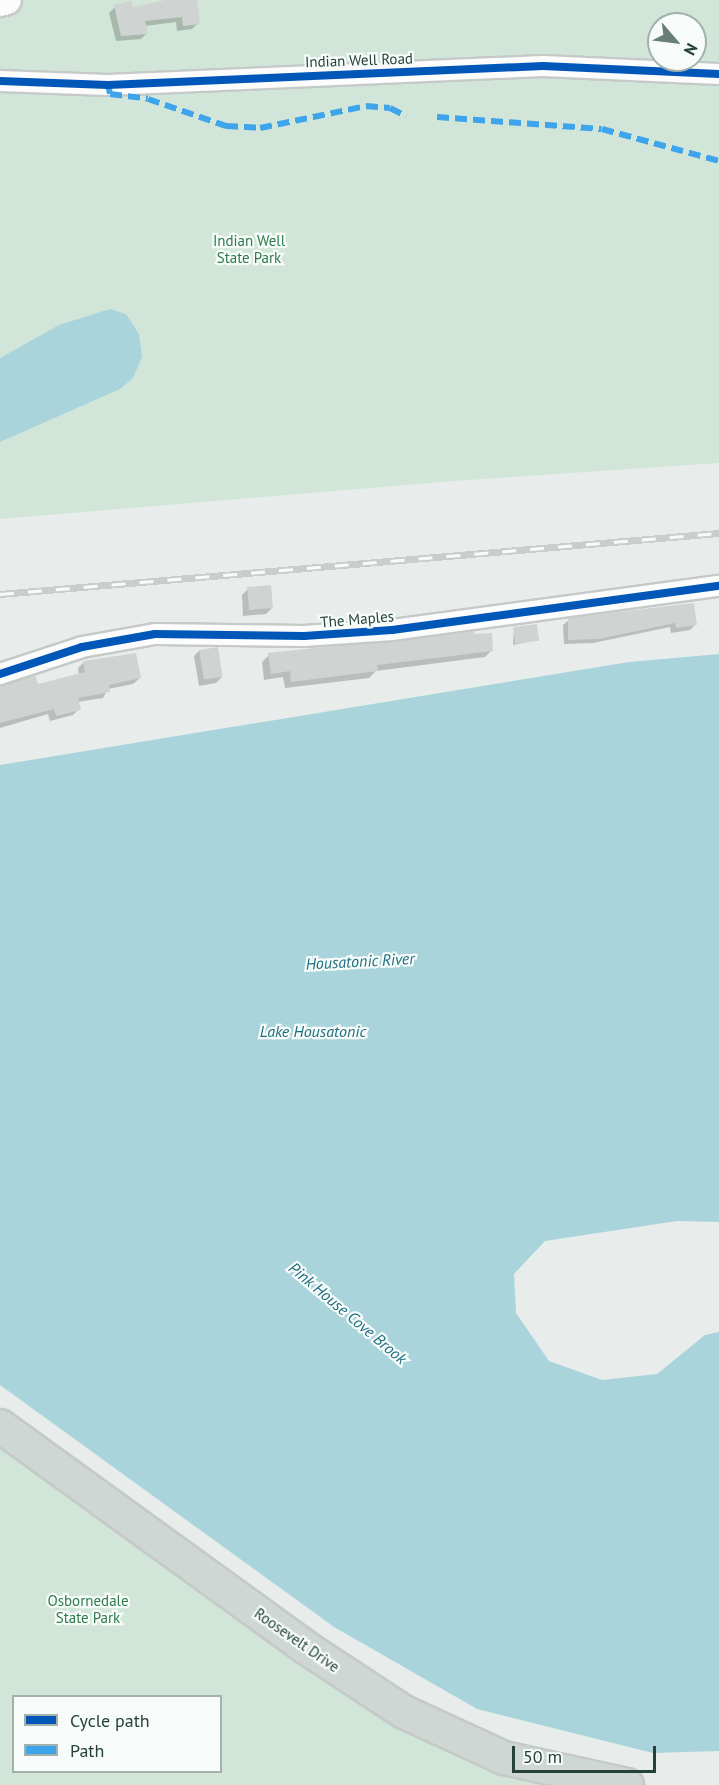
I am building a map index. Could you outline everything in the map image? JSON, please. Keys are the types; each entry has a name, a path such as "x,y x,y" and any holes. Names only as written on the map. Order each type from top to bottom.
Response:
{"main road":[{"path":"0,2 7,0"},
{"name":"Roosevelt Drive","path":"0,1426 305,1647 404,1712 504,1758 627,1785"}],"street":[{"name":"Indian Well Road","path":"0,81 108,85 543,66 719,74"},
{"name":"The Maples","path":"0,674 82,647 155,634 304,636 392,630 719,586"}],"green space":[{"name":"Indian Well State Park","path":"0,0 719,0 719,463 453,481 0,519"},
{"name":"Osbornedale State Park","path":"0,1436 481,1757 552,1785 0,1785"}],"water":[{"path":"110,309 126,314 139,334 142,357 133,378 120,389 0,442 0,358 59,325"},
{"name":"Lake Housatonic","path":"719,654 719,1222 677,1221 545,1241 514,1274 516,1313 549,1361 602,1380 657,1374 705,1335 719,1332 719,1751 653,1753 477,1709 334,1627 0,1385 0,765 629,662"}],"building":[{"path":"165,0 197,0 200,24 183,26 182,17 145,21 148,34 121,36 114,5 131,1 133,7"},
{"path":"271,585 273,608 249,610 247,587"},
{"path":"694,603 697,625 676,628 675,623 599,639 568,640 568,618"},
{"path":"537,624 539,641 515,644 513,627"},
{"path":"474,631 474,634 492,633 493,651 377,665 378,671 291,682 290,671 271,674 268,653"},
{"path":"218,647 223,677 204,680 199,650"},
{"path":"136,653 141,678 109,685 110,692 78,698 81,710 56,716 54,709 0,723 0,686 35,675 38,684 85,672 83,661"}],"railway":[{"path":"0,594 719,533"}],"marked path":[{"path":"108,85 110,94 148,99 226,126 260,128 366,106 390,108 406,116"},
{"path":"437,117 602,129 719,161"}],"cycle path":[{"path":"0,81 108,85 543,66 719,74"},
{"path":"0,674 82,647 155,634 304,636 392,630 719,586"}],"water label":[{"name":"Housatonic River","path":"360,961"},
{"name":"Pink House Cove Brook","path":"348,1313"}]}
